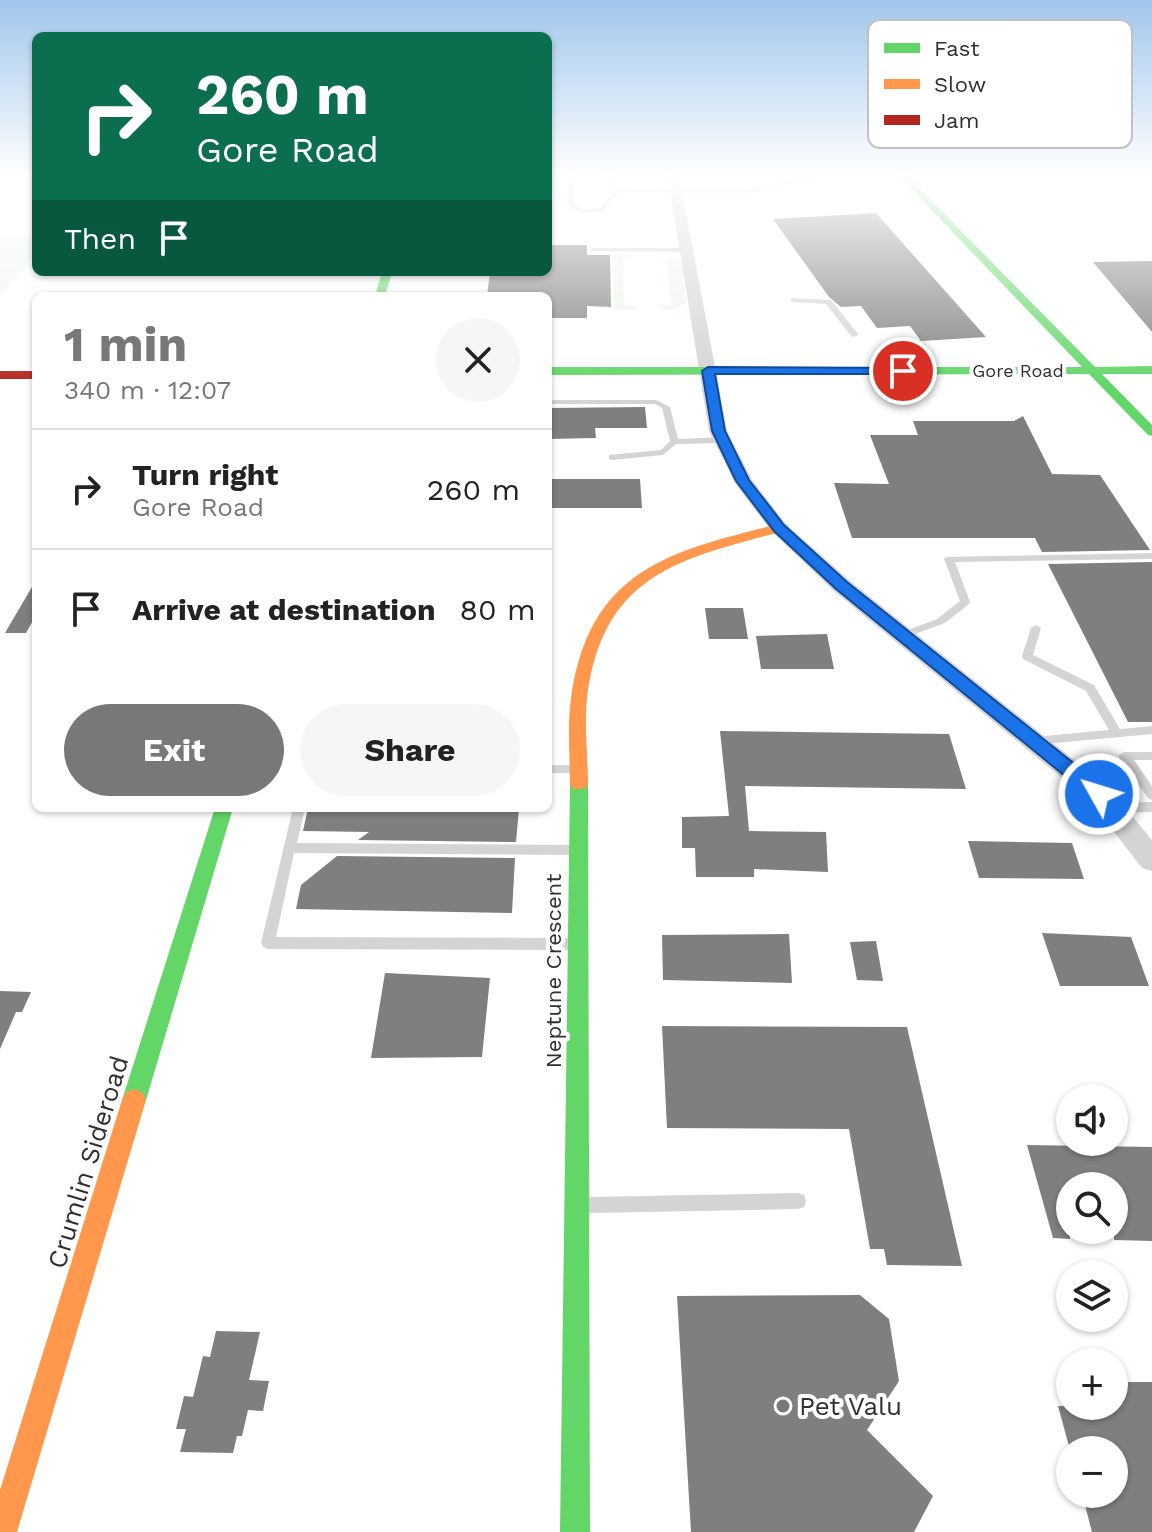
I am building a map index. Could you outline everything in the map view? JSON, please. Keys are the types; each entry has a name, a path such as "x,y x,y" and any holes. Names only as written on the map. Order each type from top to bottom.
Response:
{"main road":[{"path":"968,243 1152,432"},
{"path":"994,243 1034,283"},
{"path":"1101,350 1144,392"},
{"name":"Gore Road","path":"552,371 1152,370"},
{"path":"0,375 32,375"},
{"name":"Neptune Crescent","path":"575,1532 579,696 601,618 632,583 673,557 779,528"},
{"name":"Crumlin Sideroad","path":"2,1532 223,812"}],"street":[{"path":"686,243 723,440 743,481 779,528 842,586 1099,794 1152,860"}],"lane":[{"path":"593,250 687,250"},
{"path":"794,300 828,302 855,335"},
{"path":"552,402 656,402 666,407 674,442"},
{"path":"612,457 663,452 674,442 723,440"},
{"path":"904,635 941,621 965,602 949,559 1152,556"},
{"path":"1036,628 1027,656 1090,688 1115,731"},
{"path":"1034,741 1115,731 1152,730"},
{"path":"1152,756 1124,756 1152,795"},
{"path":"552,769 579,769"},
{"path":"1110,808 1152,807"},
{"path":"298,812 268,943 578,944"},
{"path":"289,848 577,850"},
{"path":"576,1206 798,1201"}],"shaded area":[{"path":"0,243 32,243 32,259 0,295"},
{"path":"613,255 636,256 623,258 624,305 638,306 633,310 614,310"},
{"path":"649,255 664,256 681,263 686,302 680,307 669,310 658,306 671,305 666,257"}],"building":[{"path":"791,243 903,243 986,337 921,341 910,326 877,328 861,306 841,307 829,297"},
{"path":"552,245 587,245 587,255 610,255 611,307 587,306 587,318 552,318 552,292 488,292 490,276 552,276"},
{"path":"1152,261 1152,332 1093,262"},
{"path":"645,407 647,428 595,428 596,438 552,439 552,408"},
{"path":"1023,416 1052,474 1100,475 1150,550 1042,552 1035,538 852,538 834,483 889,484 870,435 918,435 913,421 1014,421"},
{"path":"552,479 640,479 642,508 552,508"},
{"path":"1152,562 1152,722 1128,722 1048,564"},
{"path":"32,587 32,622 26,633 5,633"},
{"path":"705,608 743,608 748,639 709,639"},
{"path":"827,634 834,669 761,669 756,636"},
{"path":"720,731 949,734 966,789 745,786 749,831 826,832 828,872 754,869 754,877 696,877 695,848 682,848 682,817 729,816"},
{"path":"307,812 519,812 516,842 358,840 369,832 303,831"},
{"path":"968,841 1072,843 1084,879 979,878"},
{"path":"337,856 515,858 512,913 296,909 301,885"},
{"path":"1042,933 1131,937 1149,986 1060,986"},
{"path":"789,934 792,983 663,980 662,935"},
{"path":"876,941 883,981 857,980 850,942"},
{"path":"385,973 490,978 482,1057 371,1058"},
{"path":"0,991 31,992 22,1012 16,1012 0,1049"},
{"path":"662,1026 907,1027 962,1266 887,1265 884,1249 870,1249 849,1129 667,1128"},
{"path":"1027,1145 1056,1145 1056,1156 1128,1156 1128,1147 1152,1147 1152,1241 1128,1240 1128,1172 1056,1172 1056,1238 1053,1238"},
{"name":"Pet Valu","path":"860,1295 889,1319 899,1381 867,1430 933,1496 914,1532 691,1532 677,1296"},
{"path":"216,1331 260,1332 249,1380 269,1381 263,1411 248,1410 242,1436 237,1436 233,1453 180,1452 186,1429 176,1429 184,1396 193,1397 203,1356 210,1357"},
{"path":"1128,1382 1152,1382 1152,1532 1092,1532 1086,1508 1128,1508 1128,1436 1066,1436 1062,1420 1128,1420"}],"traffic: fast":[{"path":"969,243 1152,432"},
{"path":"381,292 386,276"},
{"path":"552,371 1152,370"},
{"path":"575,1532 579,784"},
{"path":"134,1100 223,812"}],"traffic: slow":[{"path":"579,784 578,709 587,655 601,622 620,596 644,576 673,561 779,528"},
{"path":"2,1532 134,1100"}],"traffic: jam":[{"path":"0,375 32,375"}],"place":[{"name":"Pet Valu","path":"783,1406"}],"route":[{"path":"903,371 708,371 718,431 743,481 779,528 842,586 1099,794"}]}
